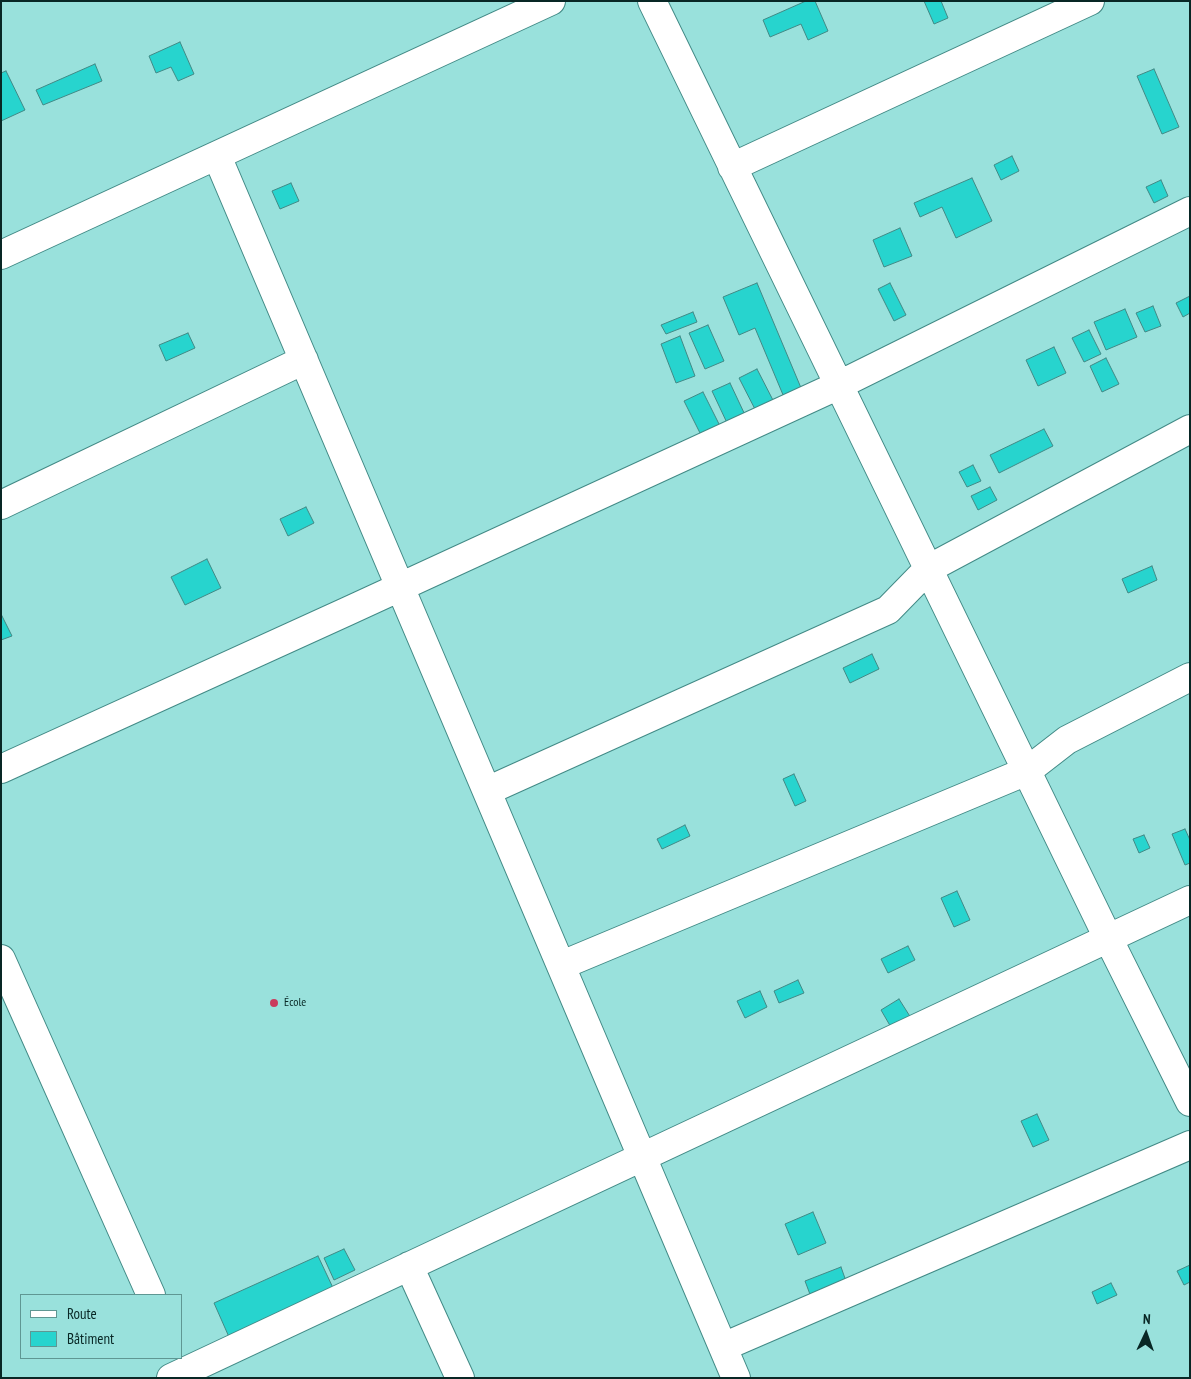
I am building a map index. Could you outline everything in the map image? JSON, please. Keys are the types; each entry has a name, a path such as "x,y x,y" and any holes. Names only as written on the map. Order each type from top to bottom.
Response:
{"street":[{"path":"1,255 551,1"},
{"path":"652,1 1108,938 1190,1102"},
{"path":"732,167 1090,1"},
{"path":"217,156 736,1378"},
{"path":"1,769 839,385 1190,210"},
{"path":"1,505 304,360"},
{"path":"487,791 888,610 928,569 1190,429"},
{"path":"562,965 1027,772 1067,740 1190,677"},
{"path":"181,1371 1190,900"},
{"path":"1,959 151,1294"},
{"path":"723,1347 1190,1145"},
{"path":"409,1266 460,1378"}],"building":[{"path":"806,1 815,1 828,31 808,40 801,24 770,37 763,20"},
{"path":"924,1 941,1 948,18 934,24"},
{"path":"180,42 194,74 178,81 171,67 156,73 149,56"},
{"path":"95,64 102,81 43,105 36,90"},
{"path":"1154,69 1179,127 1162,134 1137,76"},
{"path":"6,71 25,110 1,121 1,73"},
{"path":"1012,156 1019,171 1001,180 994,165"},
{"path":"972,178 992,221 956,238 942,207 920,217 914,203"},
{"path":"1161,180 1168,196 1154,203 1146,187"},
{"path":"291,183 299,201 280,209 272,191"},
{"path":"900,228 912,256 884,267 873,240"},
{"path":"757,283 804,395 786,402 755,328 739,335 723,297"},
{"path":"890,283 906,315 894,321 878,289"},
{"path":"1190,296 1190,313 1183,317 1176,303"},
{"path":"1153,306 1161,326 1145,332 1136,313"},
{"path":"1125,309 1137,337 1106,350 1094,322"},
{"path":"693,312 697,322 666,334 661,325"},
{"path":"708,325 724,361 705,369 689,333"},
{"path":"1089,330 1101,354 1084,362 1072,338"},
{"path":"188,333 195,348 166,361 159,345"},
{"path":"680,336 695,376 676,383 661,344"},
{"path":"1054,347 1066,373 1038,386 1026,360"},
{"path":"1106,358 1119,384 1102,392 1090,366"},
{"path":"757,369 776,406 758,415 739,378"},
{"path":"730,383 746,417 728,425 712,391"},
{"path":"703,392 721,428 702,437 684,401"},
{"path":"1044,429 1053,446 999,473 990,455"},
{"path":"973,465 981,481 967,487 959,472"},
{"path":"990,487 997,500 978,510 971,496"},
{"path":"306,507 314,523 288,536 280,519"},
{"path":"207,559 221,588 185,605 171,577"},
{"path":"1152,566 1157,580 1128,593 1122,579"},
{"path":"1,614 12,636 1,640"},
{"path":"872,654 879,669 850,683 843,668"},
{"path":"794,774 806,801 795,806 783,779"},
{"path":"685,825 690,836 662,849 657,839"},
{"path":"1185,829 1190,840 1190,863 1185,865 1172,834"},
{"path":"1144,835 1150,848 1139,853 1133,839"},
{"path":"957,891 970,920 954,927 941,898"},
{"path":"908,946 915,960 888,973 881,959"},
{"path":"798,980 804,993 779,1003 774,991"},
{"path":"760,991 767,1007 745,1018 737,1001"},
{"path":"899,999 911,1018 892,1029 881,1010"},
{"path":"1037,1114 1049,1140 1033,1147 1021,1121"},
{"path":"813,1212 826,1243 798,1255 785,1224"},
{"path":"344,1249 355,1270 334,1280 324,1258"},
{"path":"318,1256 334,1290 229,1337 214,1303"},
{"path":"1190,1265 1190,1282 1184,1285 1177,1271"},
{"path":"841,1267 847,1284 811,1297 805,1281"},
{"path":"1111,1283 1117,1295 1097,1304 1092,1292"}],"place":[{"name":"École","path":"274,1003"}]}
